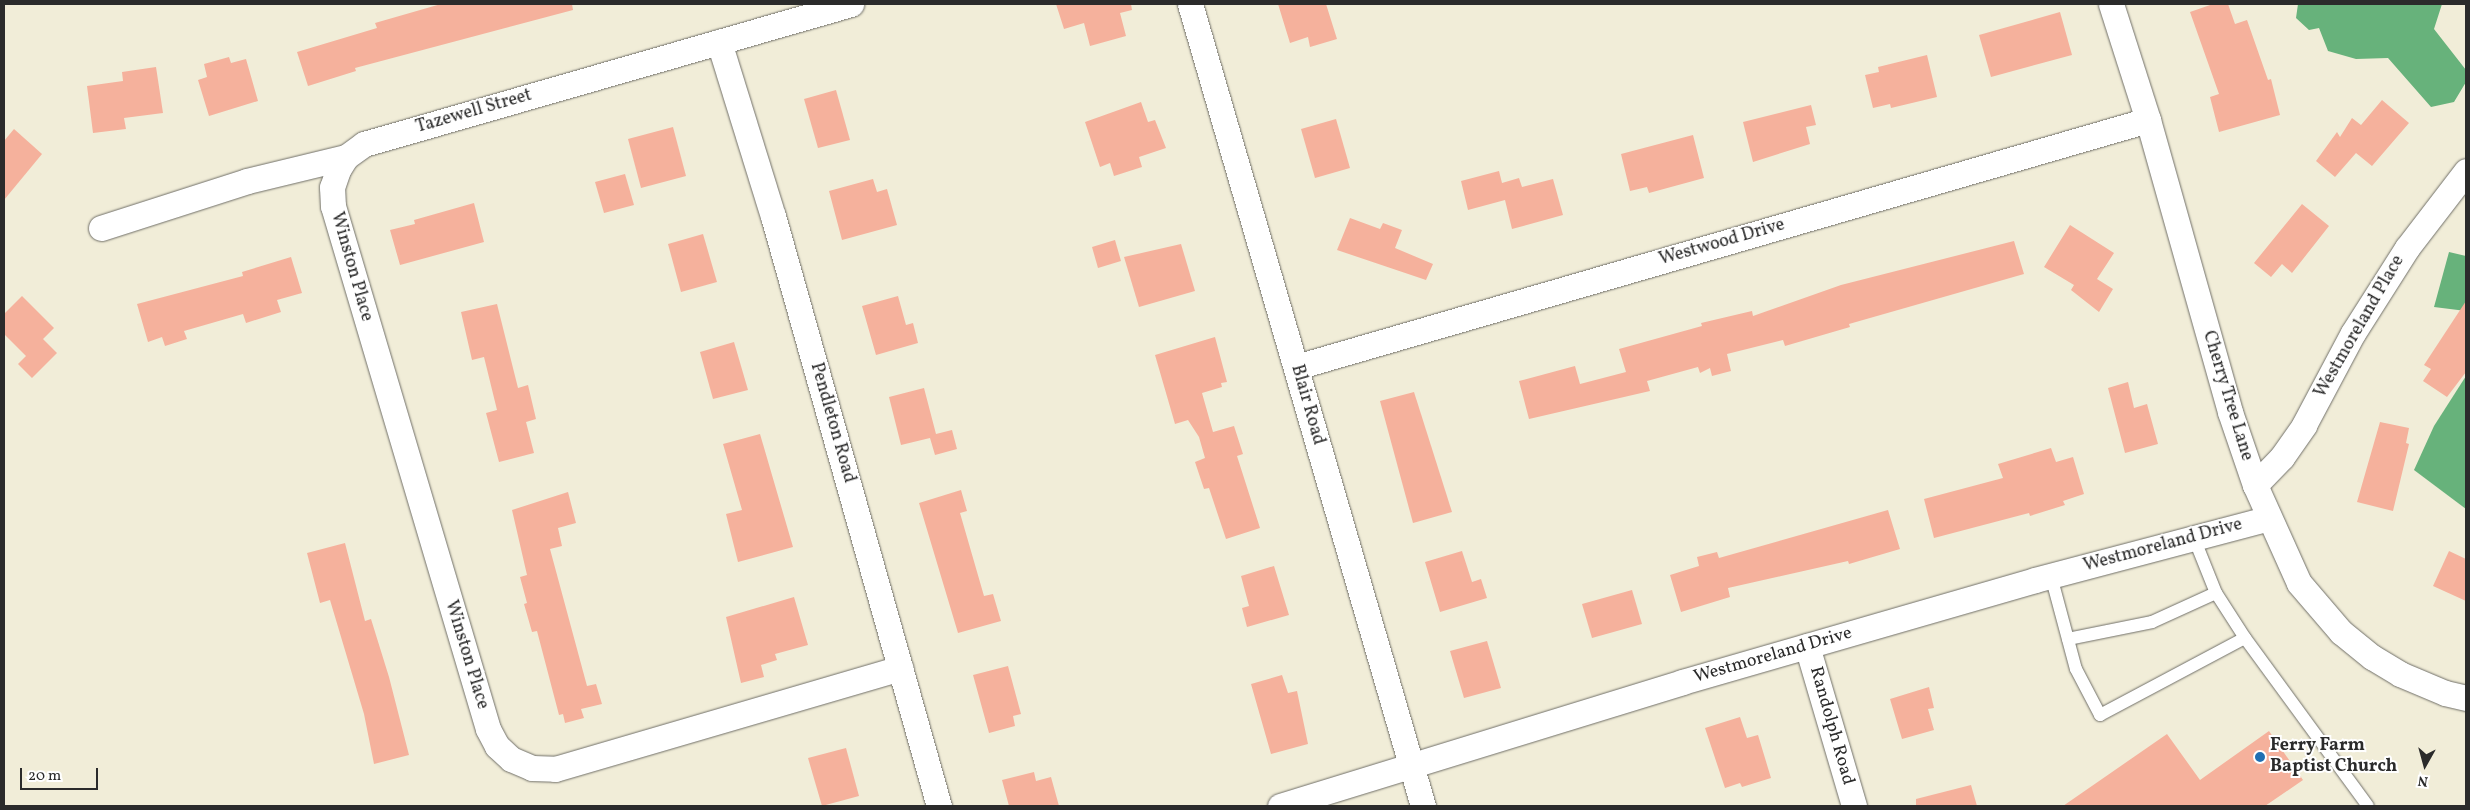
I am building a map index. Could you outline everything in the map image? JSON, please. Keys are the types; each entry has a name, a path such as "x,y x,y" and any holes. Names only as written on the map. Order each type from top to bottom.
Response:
{"street":[{"name":"Tazewell Street","path":"101,228 247,181 346,157 364,144 852,4"},
{"name":"Blair Road","path":"1190,4 1423,806"},
{"name":"Cherry Tree Lane","path":"2111,4 2148,120 2230,412 2255,485 2299,583 2341,632 2400,674 2466,698"},
{"name":"Pendleton Road","path":"719,42 773,216 939,806"},
{"name":"Westwood Drive","path":"1296,367 2148,120"},
{"name":"Winston Place","path":"346,157 338,170 332,187 333,206 488,729 504,753 532,768 555,768 901,668"},
{"name":"Westmoreland Place","path":"2255,485 2282,457 2304,425 2353,334 2407,248 2466,171"},
{"name":"Westmoreland Drive","path":"1280,806 1807,646 2050,576 2269,518"},
{"name":"Randolph Road","path":"1807,646 1854,806"}],"lane":[{"path":"2194,538 2216,593 2245,638 2368,806"},
{"path":"2050,576 2076,668 2100,715 2245,638"},
{"path":"2068,639 2152,622 2216,593"}],"green space":[{"path":"2298,4 2442,4 2434,29 2466,70 2466,82 2454,102 2431,107 2388,58 2356,59 2328,51 2319,28 2309,30 2296,18"},
{"path":"2449,252 2466,256 2466,311 2434,307"},
{"path":"2466,376 2466,509 2414,470 2434,426"}],"building":[{"path":"441,4 572,4 573,10 355,68 356,71 308,86 297,52 377,28 375,23"},
{"path":"1056,4 1131,4 1132,10 1120,13 1126,36 1090,46 1084,23 1064,29"},
{"path":"1278,4 1326,4 1337,39 1310,47 1308,37 1290,43"},
{"path":"2213,4 2228,4 2235,24 2247,20 2268,80 2271,79 2280,115 2219,132 2210,97 2219,94 2190,12"},
{"path":"2060,12 2072,55 1991,77 1979,35"},
{"path":"1927,55 1937,97 1891,108 1890,104 1873,108 1865,75 1879,72 1878,67"},
{"path":"229,57 231,63 246,59 258,101 209,116 198,80 207,77 204,64"},
{"path":"156,67 163,113 124,118 126,129 93,133 87,86 123,81 122,72"},
{"path":"836,90 850,140 818,148 804,99"},
{"path":"2382,100 2409,123 2372,166 2356,153 2335,177 2316,161 2337,132 2340,137 2352,118 2361,125"},
{"path":"1141,102 1148,122 1155,120 1166,148 1139,157 1142,167 1114,176 1110,163 1100,167 1085,122"},
{"path":"1811,105 1816,125 1806,127 1810,144 1753,162 1743,122"},
{"path":"1336,119 1350,168 1315,178 1301,129"},
{"path":"673,127 686,176 641,188 628,139"},
{"path":"14,129 42,154 4,200 4,141"},
{"path":"1693,135 1704,178 1649,193 1647,187 1630,191 1621,154"},
{"path":"1499,171 1502,183 1519,178 1522,187 1553,179 1563,215 1512,229 1505,200 1468,210 1461,181"},
{"path":"625,174 634,205 604,213 595,182"},
{"path":"873,179 877,192 887,189 897,225 842,240 829,191"},
{"path":"474,203 484,242 400,265 390,230 415,224 414,220"},
{"path":"2302,204 2329,226 2292,273 2282,264 2271,277 2254,263"},
{"path":"1350,218 1380,229 1383,223 1402,230 1395,248 1433,264 1426,280 1337,250"},
{"path":"2070,225 2114,253 2097,279 2113,289 2099,312 2071,290 2074,285 2044,267"},
{"path":"703,234 717,282 681,292 668,244"},
{"path":"1115,240 1121,261 1098,268 1092,247"},
{"path":"2014,241 2024,274 1849,324 1850,327 1785,346 1783,340 1727,354 1731,371 1712,376 1710,368 1700,373 1698,367 1647,381 1650,391 1529,419 1519,381 1575,366 1580,384 1626,372 1619,349 1702,326 1701,323 1752,311 1753,316 1841,285"},
{"path":"1181,244 1195,291 1139,307 1124,257"},
{"path":"291,257 302,293 277,300 281,312 246,323 243,314 184,331 187,339 165,346 162,337 148,342 137,304 243,276 242,272"},
{"path":"22,296 54,328 43,339 57,353 32,378 18,364 26,356 4,334 4,314"},
{"path":"898,296 906,325 913,323 918,343 876,355 862,306"},
{"path":"2466,301 2466,372 2447,397 2423,381 2431,369 2424,365"},
{"path":"497,304 518,388 528,385 536,419 526,422 534,453 499,462 486,413 497,410 484,357 472,360 461,312"},
{"path":"1215,337 1227,382 1221,383 1222,387 1202,393 1213,432 1234,426 1243,454 1237,456 1260,528 1226,539 1209,488 1204,489 1195,462 1205,458 1199,437 1188,420 1175,424 1155,355"},
{"path":"734,342 748,390 713,399 700,352"},
{"path":"2128,382 2134,408 2147,404 2158,444 2125,453 2108,388"},
{"path":"924,388 936,434 952,430 957,449 935,455 930,438 901,445 889,397"},
{"path":"1414,392 1452,512 1413,523 1380,401"},
{"path":"2380,422 2409,428 2406,443 2409,444 2393,511 2357,502"},
{"path":"760,434 793,547 738,562 726,514 742,510 723,444"},
{"path":"2051,448 2056,462 2073,457 2084,494 2063,501 2065,505 2030,516 2029,513 1934,538 1924,499 2003,478 1998,464"},
{"path":"961,490 967,511 960,513 984,596 993,594 1001,621 958,633 919,503"},
{"path":"568,492 576,523 558,528 562,546 550,549 587,686 596,684 602,704 581,709 584,718 565,723 563,714 559,715 537,631 532,632 524,604 527,603 520,577 527,575 512,510"},
{"path":"1888,510 1900,549 1849,564 1848,561 1728,588 1730,597 1681,612 1670,575 1699,566 1697,557 1717,552 1719,558"},
{"path":"345,543 365,621 371,619 389,677 409,755 374,764 364,714 330,600 320,603 307,553"},
{"path":"1462,551 1472,582 1481,579 1487,598 1440,612 1425,562"},
{"path":"2449,551 2466,559 2466,601 2433,586"},
{"path":"1274,566 1289,615 1247,627 1242,608 1249,606 1241,576"},
{"path":"1632,590 1642,624 1592,638 1582,604"},
{"path":"794,597 808,645 775,654 777,660 761,665 764,677 741,683 726,617"},
{"path":"1487,641 1501,688 1464,698 1450,651"},
{"path":"1008,666 1021,714 1013,716 1015,726 989,733 973,675"},
{"path":"1282,675 1288,693 1297,691 1308,744 1271,754 1251,684"},
{"path":"1929,687 1934,708 1928,709 1934,730 1902,739 1890,699"},
{"path":"1740,717 1747,738 1758,735 1771,778 1742,787 1740,783 1725,788 1705,728"},
{"name":"Ferry Farm Baptist Church","path":"2269,731 2303,780 2265,806 2063,806 2167,734 2200,780"},
{"path":"846,748 859,796 822,806 808,758"},
{"path":"1034,772 1036,781 1051,777 1059,806 1009,806 1002,780"},
{"path":"1971,785 1977,806 1916,806 1916,799"}],"place":[{"name":"Ferry Farm Baptist Church","path":"2260,757"}]}
